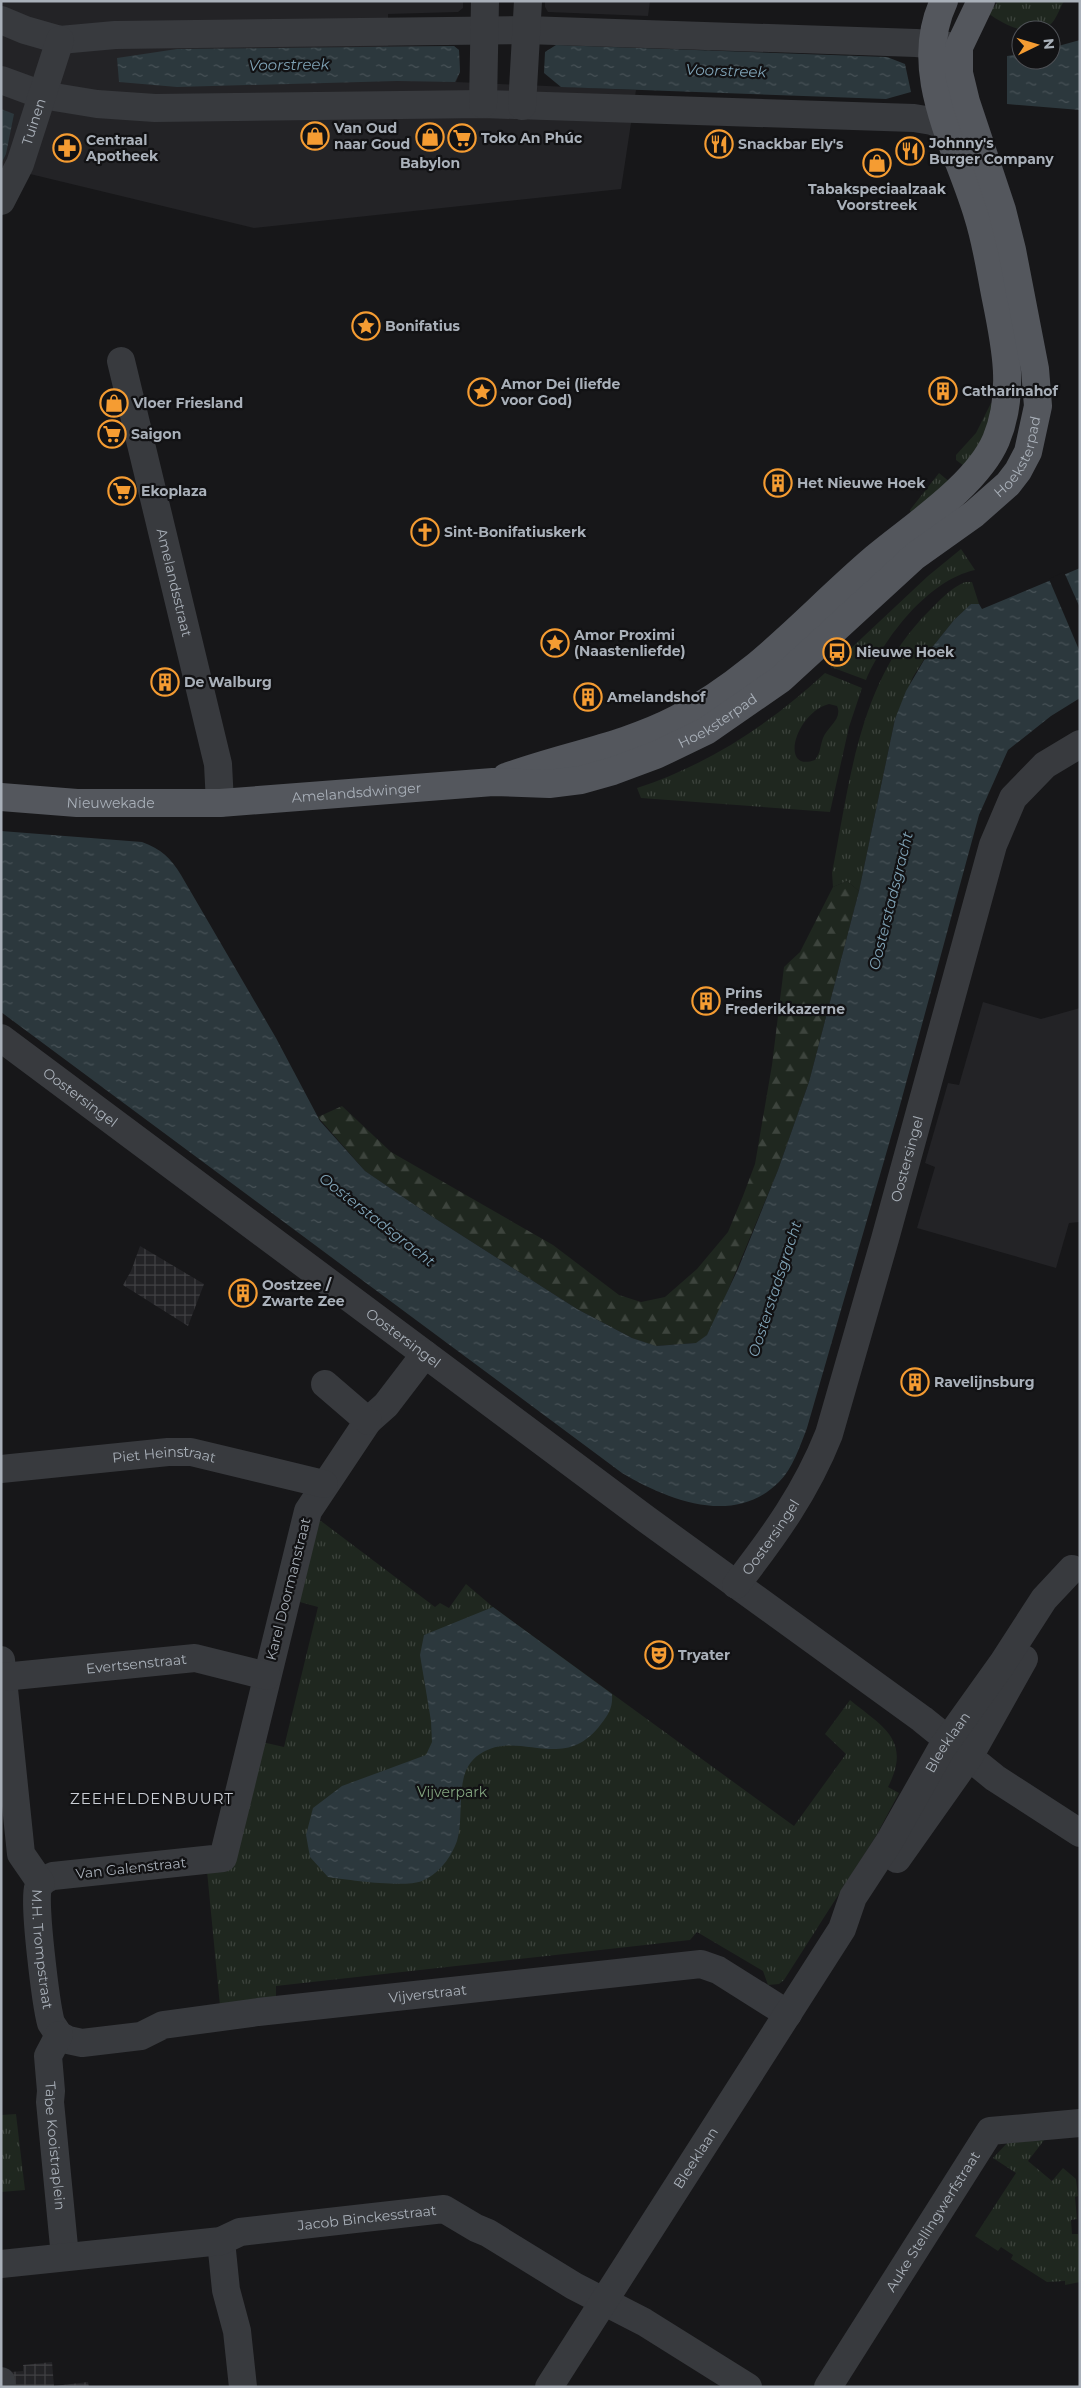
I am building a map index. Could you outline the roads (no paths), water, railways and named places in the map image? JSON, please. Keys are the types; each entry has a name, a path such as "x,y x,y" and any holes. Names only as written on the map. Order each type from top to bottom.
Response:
{"main road":[{"name":"Hoeksterpad","path":"653,743 745,676 873,560 960,487 987,457 996,441 1006,403 1008,386 1006,354 979,217 933,78 932,44 934,26 944,1"},
{"name":"Hoeksterpad","path":"653,743 706,731 781,679 915,556 974,514 1008,484 1018,471 1028,452 1038,406 1035,369 1012,250 1002,210 960,79 959,47 981,1"},
{"name":"Amelandsdwinger","path":"220,803 493,782 549,784 581,780 613,771 653,743"},
{"name":"Nieuwekade","path":"1,797 77,803 220,803"}],"street":[{"path":"483,104 485,1"},
{"path":"522,106 528,1"},
{"path":"1,20 60,40 116,35 526,30 932,44 959,47"},
{"name":"Tuinen","path":"1,200 20,164 60,40"},
{"path":"914,118 939,100 960,79"},
{"path":"1,80 42,96 97,104 155,108 483,104 914,118 932,121 948,128"},
{"name":"Amelandsstraat","path":"121,361 218,764 220,803"},
{"name":"Oostersingel","path":"736,1585 795,1505 819,1460 829,1434 885,1239 993,845 1013,798 1045,765 1080,744"},
{"name":"Oostersingel","path":"1,1038 947,1740 1000,1782 1080,1834"},
{"name":"Karel Doormanstraat","path":"223,1858 308,1511 324,1484 368,1421 386,1405 425,1354"},
{"path":"325,1384 368,1421"},
{"name":"Piet Heinstraat","path":"1,1469 168,1452 191,1452 324,1484"},
{"name":"Bleeklaan","path":"549,2387 842,1928 853,1897 889,1842 947,1740 1002,1664 1044,1599 1076,1563"},
{"name":"Bleeklaan","path":"842,1928 867,1905 969,1757 1013,1677 1056,1608 1076,1563"},
{"name":"Evertsenstraat","path":"2,1668 196,1658 267,1676"},
{"name":"M.H. Trompstraat","path":"2,1668 21,1854 41,1883 36,1895 48,2010 51,2023 59,2035"},
{"name":"Van Galenstraat","path":"41,1883 53,1876 223,1858"},
{"name":"Vijverstraat","path":"59,2035 68,2040 82,2043 141,2036 162,2025 688,1964 710,1966 788,2014"},
{"name":"Tabe Kooistraplein","path":"59,2035 48,2056 50,2102 65,2257"},
{"name":"Auke Stellingwerfstraat","path":"828,2387 990,2131 1080,2123"},
{"name":"Jacob Binckesstraat","path":"1,2264 221,2241 240,2232 444,2209 488,2233 571,2284 644,2322 748,2387"},
{"path":"221,2241 226,2290 237,2331 243,2387"},
{"path":"1,2381 2,2387"}],"water":[{"path":"1080,40 1080,110 1007,104 1007,56 1011,55 1011,70 1061,70 1061,45"},
{"name":"Voorstreek","path":"556,45 887,57 905,64 911,92 886,99 561,87 544,73 545,52"},
{"name":"Voorstreek","path":"454,46 459,50 460,72 455,82 397,81 177,87 119,82 117,58 177,49"},
{"path":"1,109 14,114 6,154 1,164"},
{"name":"Oosterstadsgracht","path":"1080,568 1080,698 1051,716 1008,750 979,815 899,1109 807,1428 796,1456 784,1476 761,1496 742,1503 722,1506 701,1504 680,1500 622,1473 1,1012 1,831 142,842 149,845 165,855 177,869 276,1038 320,1121 365,1171 425,1212 577,1309 632,1338 656,1346 696,1343 707,1335 738,1269 778,1170 809,1082 859,891 895,719 906,691 930,650 954,620 971,604 979,604 982,609"},
{"path":"493,1607 612,1694 611,1707 606,1717 586,1739 572,1747 556,1749 495,1747 474,1758 464,1775 457,1841 446,1862 422,1881 390,1884 328,1877 310,1857 306,1835 313,1808 342,1786 426,1755 432,1742 431,1721 420,1655 424,1635"}],"place":[{"name":"Van Oud naar Goud","path":"315,136"},
{"name":"Babylon","path":"430,137"},
{"name":"Toko An Phúc","path":"462,138"},
{"name":"Snackbar Ely's","path":"719,144"},
{"name":"Centraal Apotheek","path":"67,148"},
{"name":"Johnny's Burger Company","path":"910,151"},
{"name":"Tabakspeciaalzaak Voorstreek","path":"877,163"},
{"name":"Bonifatius","path":"366,326"},
{"name":"Catharinahof","path":"943,391"},
{"name":"Amor Dei (liefde voor God)","path":"482,392"},
{"name":"Vloer Friesland","path":"114,403"},
{"name":"Saigon","path":"112,434"},
{"name":"Het Nieuwe Hoek","path":"778,483"},
{"name":"Ekoplaza","path":"122,491"},
{"name":"Sint-Bonifatiuskerk","path":"425,532"},
{"name":"Amor Proximi (Naastenliefde)","path":"555,643"},
{"name":"Nieuwe Hoek","path":"837,652"},
{"name":"De Walburg","path":"165,682"},
{"name":"Amelandshof","path":"588,697"},
{"name":"Prins Frederikkazerne","path":"706,1001"},
{"name":"Oostzee / Zwarte Zee","path":"243,1293"},
{"name":"Ravelijnsburg","path":"915,1382"},
{"name":"Tryater","path":"659,1655"}],"district":[{"name":"ZEEHELDENBUURT","path":"152,1799"}],"park label":[{"name":"Vijverpark","path":"452,1792"}]}
